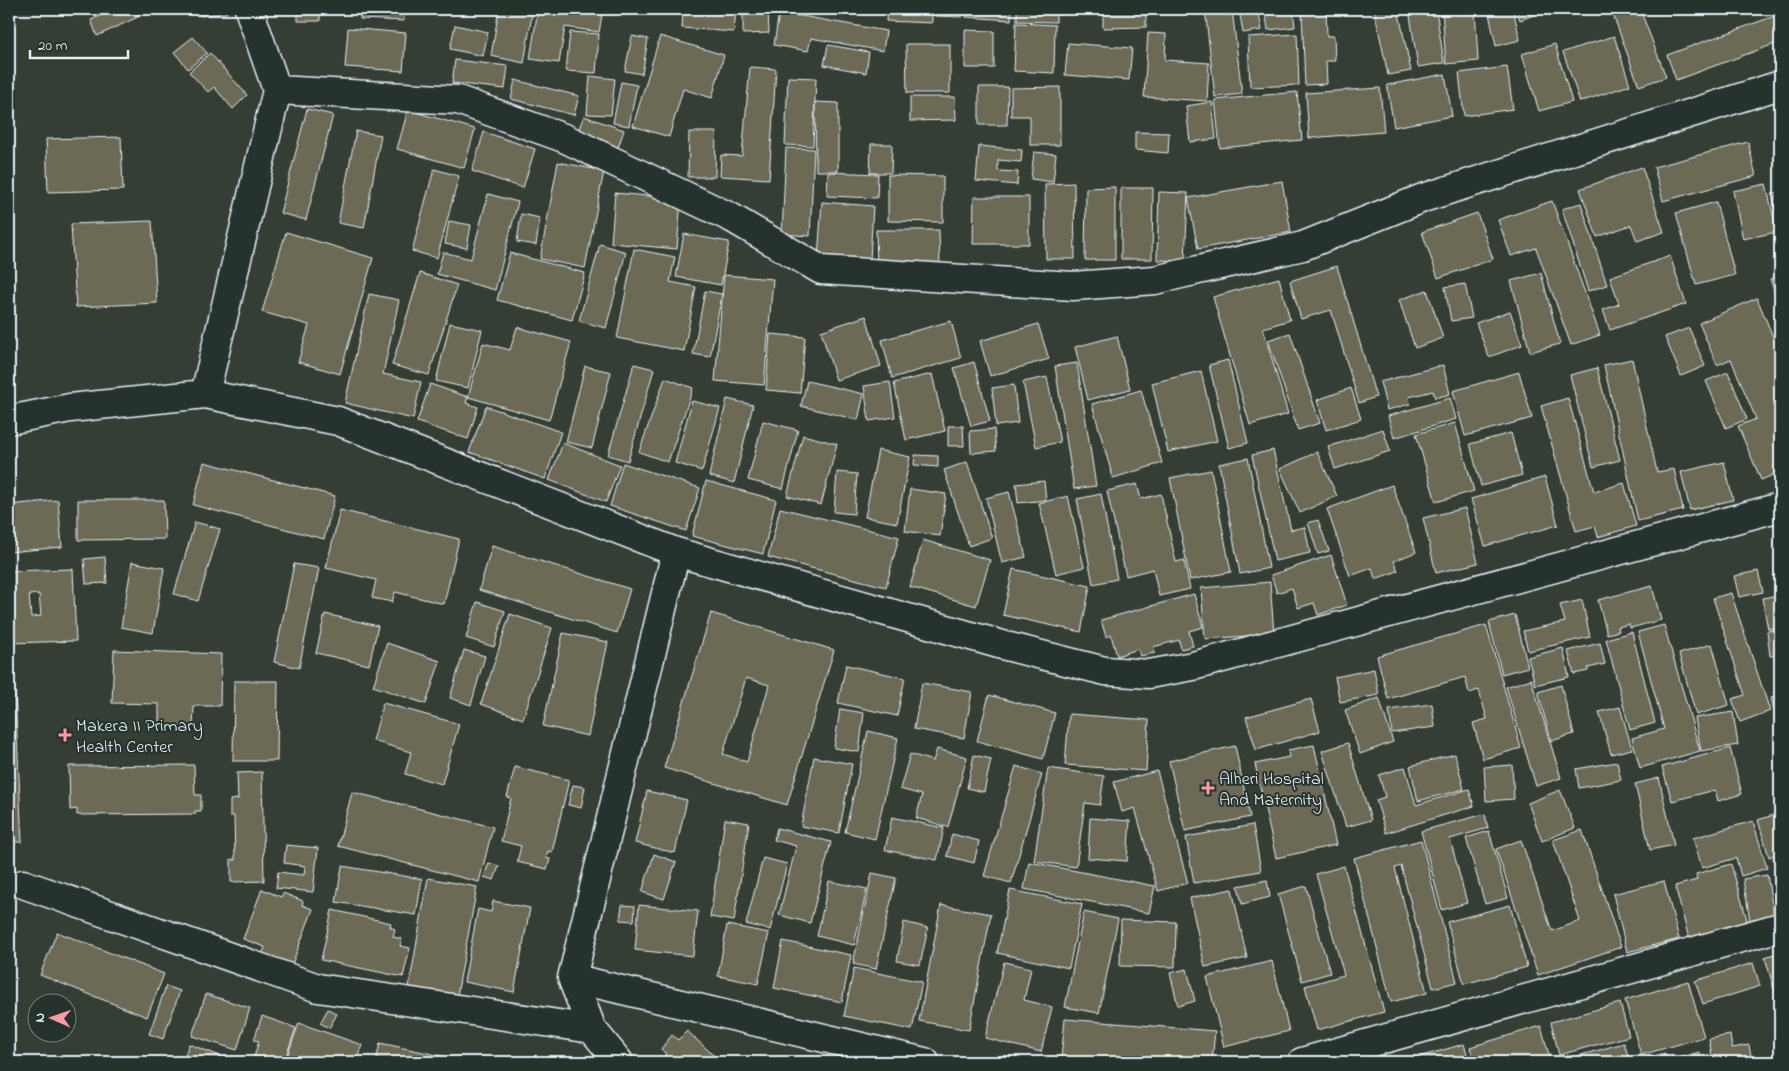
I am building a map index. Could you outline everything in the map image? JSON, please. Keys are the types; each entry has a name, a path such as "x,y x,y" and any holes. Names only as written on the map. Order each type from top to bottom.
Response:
{"street":[{"path":"205,394 277,90 249,9"},
{"path":"277,90 458,100 572,142 732,218 822,270 1073,286 1155,280 1303,246 1423,198 1780,85"},
{"path":"9,420 70,408 205,394 338,421 676,552 1006,646 1104,671 1149,674 1193,666 1780,508"},
{"path":"619,1062 592,1030 572,978 676,552"},
{"path":"22,884 318,988 592,1030"},
{"path":"1302,1062 1780,927"},
{"path":"572,978 925,1062"}],"building":[{"path":"116,9 137,9 140,16 97,36 91,20"},
{"path":"199,9 226,9 227,13 200,16"},
{"path":"298,9 320,9 320,21 298,21"},
{"path":"360,9 405,9 404,21 360,19"},
{"path":"499,9 533,9 524,63 491,56"},
{"path":"538,9 603,9 599,32 565,27 559,63 530,59"},
{"path":"683,9 710,9 710,11 720,13 721,9 736,9 734,32 682,28"},
{"path":"743,9 768,9 769,33 743,34"},
{"path":"858,9 882,9 882,13 857,12"},
{"path":"887,9 932,9 932,23 886,21"},
{"path":"936,9 962,9 962,17 935,16"},
{"path":"966,9 1012,9 1011,20 966,17"},
{"path":"1017,9 1056,9 1056,22 1017,21"},
{"path":"1103,9 1146,9 1146,27 1103,28"},
{"path":"1205,9 1232,9 1242,94 1215,97"},
{"path":"1239,9 1258,9 1262,30 1243,33"},
{"path":"1265,9 1293,9 1295,27 1268,30"},
{"path":"1374,9 1398,9 1411,71 1388,75"},
{"path":"1409,9 1436,9 1444,63 1418,67"},
{"path":"1442,9 1475,9 1478,61 1446,64"},
{"path":"1488,9 1513,9 1520,40 1496,46"},
{"path":"1516,9 1550,9 1520,20"},
{"path":"1611,9 1640,9 1666,77 1639,86"},
{"path":"1326,11 1327,36 1334,36 1335,61 1326,61 1327,84 1305,85 1302,12"},
{"path":"779,12 886,31 883,51 811,38 808,51 774,45"},
{"path":"1780,14 1780,42 1676,80 1667,55"},
{"path":"1016,23 1055,25 1054,73 1014,71"},
{"path":"455,25 488,32 483,56 450,49"},
{"path":"348,28 406,33 403,71 345,67"},
{"path":"965,30 994,31 994,68 965,68"},
{"path":"570,32 599,34 596,73 566,71"},
{"path":"1148,33 1166,34 1165,60 1209,63 1207,101 1144,97"},
{"path":"1297,34 1299,85 1250,87 1248,37"},
{"path":"632,36 648,39 642,74 625,71"},
{"path":"660,36 724,55 712,98 683,89 669,137 633,126"},
{"path":"1614,36 1630,85 1580,102 1563,52"},
{"path":"193,37 207,53 188,69 174,52"},
{"path":"1068,43 1132,48 1129,80 1065,75"},
{"path":"906,44 950,44 950,93 907,93"},
{"path":"1555,44 1572,102 1539,111 1522,54"},
{"path":"828,45 869,52 866,73 824,65"},
{"path":"210,53 247,95 233,109 214,87 208,92 189,72"},
{"path":"455,60 508,66 505,89 452,83"},
{"path":"750,67 776,69 769,179 720,176 721,155 742,156"},
{"path":"1507,67 1513,109 1464,116 1459,73"},
{"path":"1445,74 1452,116 1394,127 1387,85"},
{"path":"590,76 615,79 611,115 587,114"},
{"path":"788,77 816,78 813,146 785,145"},
{"path":"515,80 579,96 574,115 511,99"},
{"path":"621,82 637,85 629,126 613,123"},
{"path":"979,87 1008,87 1007,125 979,125"},
{"path":"1060,87 1060,145 1030,145 1030,116 1011,116 1011,88"},
{"path":"1380,88 1384,132 1309,138 1306,93"},
{"path":"1297,92 1302,140 1220,148 1215,100"},
{"path":"910,97 955,97 956,120 910,121"},
{"path":"815,102 838,103 838,171 816,171"},
{"path":"1212,102 1216,139 1190,142 1186,106"},
{"path":"307,109 333,115 306,220 280,213"},
{"path":"408,110 475,129 464,168 397,149"},
{"path":"584,116 624,130 618,148 577,133"},
{"path":"356,131 381,135 364,228 338,223"},
{"path":"484,132 535,149 523,188 472,171"},
{"path":"689,132 716,132 715,177 688,177"},
{"path":"1135,132 1169,133 1168,153 1135,150"},
{"path":"121,137 123,190 48,192 46,139"},
{"path":"1748,142 1756,176 1663,201 1654,167"},
{"path":"871,144 892,144 891,173 870,173"},
{"path":"979,146 1022,150 1021,162 998,160 998,171 1018,172 1017,185 976,181"},
{"path":"786,148 814,149 810,236 782,234"},
{"path":"1034,152 1056,154 1053,182 1031,179"},
{"path":"558,162 604,171 585,268 540,259"},
{"path":"1642,167 1664,232 1637,241 1631,225 1597,237 1580,189"},
{"path":"434,169 459,176 437,258 412,251"},
{"path":"828,172 878,174 877,198 827,196"},
{"path":"888,175 943,176 943,222 888,221"},
{"path":"1282,181 1291,232 1198,249 1188,198"},
{"path":"1074,183 1075,259 1046,259 1045,184"},
{"path":"1766,184 1777,232 1743,239 1733,191"},
{"path":"1115,187 1115,260 1085,260 1086,188"},
{"path":"1121,188 1153,188 1152,259 1121,259"},
{"path":"1159,192 1188,193 1185,261 1157,260"},
{"path":"1780,192 1780,235 1772,194"},
{"path":"615,193 681,199 677,249 611,243"},
{"path":"488,194 518,202 495,290 437,274 443,252 471,259"},
{"path":"974,197 1029,197 1029,244 973,244"},
{"path":"1552,201 1600,335 1571,345 1536,248 1511,256 1498,220"},
{"path":"822,202 873,206 870,260 818,257"},
{"path":"1716,202 1735,275 1696,285 1676,213"},
{"path":"1581,203 1607,285 1588,291 1562,209"},
{"path":"1477,213 1493,259 1438,278 1422,232"},
{"path":"521,214 540,218 536,245 517,242"},
{"path":"152,221 157,303 76,307 71,224"},
{"path":"449,221 471,225 467,248 445,244"},
{"path":"876,230 939,230 940,267 877,267"},
{"path":"286,232 373,258 340,374 298,362 309,325 262,312"},
{"path":"684,234 729,242 721,285 676,277"},
{"path":"600,244 626,252 606,328 579,321"},
{"path":"634,249 675,257 670,282 696,287 684,351 617,338"},
{"path":"510,253 585,273 572,320 497,300"},
{"path":"1670,256 1686,304 1610,330 1603,310 1619,304 1610,277"},
{"path":"1337,266 1376,397 1359,403 1331,310 1301,319 1290,281"},
{"path":"420,273 457,285 429,375 392,365"},
{"path":"1541,273 1560,344 1530,352 1511,281"},
{"path":"724,275 773,279 764,385 715,381"},
{"path":"1780,275 1780,307 1770,279"},
{"path":"1279,278 1290,320 1263,328 1288,414 1250,425 1213,297"},
{"path":"1465,284 1472,318 1451,321 1445,287"},
{"path":"1427,290 1443,338 1415,348 1399,300"},
{"path":"705,291 722,294 710,357 693,354"},
{"path":"369,294 399,300 383,374 421,382 413,419 345,403"},
{"path":"1757,298 1780,354 1780,472 1761,480 1738,426 1756,419 1731,359 1717,365 1699,323"},
{"path":"1510,311 1522,345 1489,357 1476,323"},
{"path":"866,316 881,366 836,380 821,331"},
{"path":"951,321 961,358 892,378 882,340"},
{"path":"450,323 482,330 468,388 436,381"},
{"path":"1038,324 1049,359 990,376 980,341"},
{"path":"517,327 571,342 549,420 468,397 483,343 510,350"},
{"path":"1689,328 1705,366 1681,376 1665,337"},
{"path":"1290,333 1320,423 1298,430 1268,340"},
{"path":"770,334 805,337 800,393 766,390"},
{"path":"1117,336 1130,389 1088,400 1075,347"},
{"path":"1632,359 1657,472 1674,469 1683,510 1638,521 1604,365"},
{"path":"1228,360 1248,443 1229,448 1209,365"},
{"path":"974,362 990,421 971,426 954,368"},
{"path":"1077,363 1096,486 1074,489 1055,366"},
{"path":"634,364 654,369 628,461 608,455"},
{"path":"1443,365 1450,394 1435,398 1433,391 1409,397 1410,404 1387,410 1380,382"},
{"path":"585,366 611,372 592,448 566,442"},
{"path":"1597,368 1620,460 1593,467 1570,375"},
{"path":"1201,371 1217,441 1168,452 1152,383"},
{"path":"1519,372 1532,418 1465,436 1453,391"},
{"path":"1728,372 1747,419 1726,428 1706,381"},
{"path":"932,374 945,431 906,440 894,383"},
{"path":"1047,377 1060,442 1036,447 1023,382"},
{"path":"665,378 693,388 668,462 639,452"},
{"path":"807,381 864,394 858,420 801,406"},
{"path":"890,382 895,417 869,421 864,386"},
{"path":"430,384 468,397 466,403 478,407 468,439 417,422"},
{"path":"1014,385 1018,423 996,426 992,388"},
{"path":"1351,388 1361,419 1326,430 1317,400"},
{"path":"1141,390 1162,463 1113,478 1092,404"},
{"path":"1450,398 1456,419 1394,438 1388,416"},
{"path":"1568,398 1594,492 1624,483 1636,526 1598,537 1595,526 1576,531 1541,406"},
{"path":"727,399 753,405 734,483 709,476"},
{"path":"692,401 720,408 702,471 675,463"},
{"path":"486,406 561,432 545,479 469,452"},
{"path":"763,421 798,430 783,489 748,480"},
{"path":"1455,423 1474,491 1436,502 1416,434"},
{"path":"948,426 963,426 964,446 948,446"},
{"path":"994,429 996,451 971,453 970,431"},
{"path":"1383,429 1390,451 1335,469 1328,447"},
{"path":"1511,433 1522,475 1481,486 1470,444"},
{"path":"803,435 837,444 821,505 787,496"},
{"path":"563,443 620,465 606,502 549,480"},
{"path":"878,450 910,457 897,523 865,517"},
{"path":"1273,450 1291,530 1305,527 1310,553 1275,561 1252,455"},
{"path":"1317,452 1337,496 1300,513 1280,469"},
{"path":"915,455 938,456 938,467 914,465"},
{"path":"1248,458 1269,568 1240,574 1219,464"},
{"path":"204,462 335,496 324,539 193,505"},
{"path":"967,462 992,538 969,546 944,470"},
{"path":"1724,462 1733,500 1690,510 1681,472"},
{"path":"623,463 700,488 686,531 610,506"},
{"path":"1211,470 1231,572 1190,580 1170,478"},
{"path":"837,472 857,474 854,514 834,512"},
{"path":"1545,477 1558,525 1485,546 1471,499"},
{"path":"706,481 776,500 763,554 692,536"},
{"path":"1044,481 1046,500 1018,503 1016,484"},
{"path":"1137,484 1141,499 1161,494 1176,562 1184,560 1190,589 1159,596 1153,569 1126,576 1107,491"},
{"path":"1392,485 1416,552 1394,561 1398,571 1375,579 1372,568 1350,576 1327,509"},
{"path":"910,489 946,494 940,536 905,531"},
{"path":"1009,492 1026,557 1002,563 986,498"},
{"path":"1101,494 1117,579 1093,584 1077,499"},
{"path":"1068,496 1084,567 1056,574 1039,503"},
{"path":"58,500 62,547 9,552 9,505"},
{"path":"78,500 164,500 165,539 78,540"},
{"path":"780,508 899,537 886,587 768,557"},
{"path":"1465,508 1478,563 1436,573 1423,518"},
{"path":"340,510 459,539 444,604 395,592 392,602 372,598 376,580 326,568"},
{"path":"1318,520 1329,551 1318,554 1308,523"},
{"path":"195,522 220,529 198,601 174,594"},
{"path":"923,540 990,560 976,606 910,587"},
{"path":"492,546 630,589 617,633 479,590"},
{"path":"1331,555 1347,605 1318,615 1314,603 1298,608 1292,588 1277,593 1271,575"},
{"path":"105,557 107,583 86,584 84,559"},
{"path":"132,562 164,568 153,633 121,627"},
{"path":"294,564 319,568 299,668 274,662"},
{"path":"73,569 76,641 9,643 9,571","holes":["39,594 41,616 31,617 29,595"]},
{"path":"1013,569 1090,586 1081,632 1003,615"},
{"path":"1758,571 1763,592 1739,597 1734,576"},
{"path":"1270,582 1274,634 1205,639 1201,588"},
{"path":"1652,586 1661,620 1630,628 1629,624 1618,627 1619,631 1607,634 1598,600"},
{"path":"1731,593 1770,711 1740,722 1732,699 1745,695 1713,598"},
{"path":"1194,594 1203,627 1189,631 1193,646 1181,649 1179,640 1153,647 1155,653 1140,656 1138,649 1117,656 1111,635 1106,637 1101,620"},
{"path":"1780,595 1780,627 1768,629 1762,598"},
{"path":"1582,600 1590,637 1528,651 1523,631 1565,622 1560,605"},
{"path":"477,602 505,611 494,647 466,638"},
{"path":"711,613 834,650 787,805 664,768","holes":["746,678 769,685 747,762 723,754"]},
{"path":"325,614 378,626 369,665 316,653"},
{"path":"510,614 552,628 523,719 481,704"},
{"path":"1515,615 1528,667 1502,674 1489,622"},
{"path":"1486,625 1521,748 1483,759 1473,723 1487,719 1479,690 1469,693 1465,677 1388,699 1377,656"},
{"path":"1664,625 1700,751 1640,768 1632,738 1664,729 1638,632"},
{"path":"1780,629 1780,655 1770,656 1767,631"},
{"path":"1632,632 1655,723 1630,730 1606,639"},
{"path":"563,633 608,642 588,736 543,726"},
{"path":"387,643 440,661 426,704 373,686"},
{"path":"1600,643 1605,664 1574,674 1568,651"},
{"path":"1712,644 1729,705 1696,715 1679,654"},
{"path":"1563,648 1569,677 1535,685 1528,657"},
{"path":"114,650 221,654 220,706 194,706 193,727 159,726 159,704 112,703"},
{"path":"464,650 485,656 471,705 450,698"},
{"path":"1780,659 1780,681 1775,660"},
{"path":"846,665 905,678 897,716 838,703"},
{"path":"1374,669 1379,695 1340,702 1335,677"},
{"path":"1531,679 1561,778 1536,786 1506,687"},
{"path":"234,681 278,681 277,761 233,761"},
{"path":"922,683 972,692 964,738 914,729"},
{"path":"1561,685 1574,734 1551,741 1538,692"},
{"path":"15,692 22,842 9,842 9,693"},
{"path":"989,695 1055,713 1043,759 977,741"},
{"path":"1780,696 1780,734 1771,698"},
{"path":"1379,698 1393,742 1360,754 1345,710"},
{"path":"1311,699 1320,731 1256,750 1246,717"},
{"path":"383,703 459,724 442,784 405,774 411,752 373,741"},
{"path":"1432,704 1435,727 1392,733 1389,710"},
{"path":"1620,707 1632,749 1611,754 1599,712"},
{"path":"840,709 864,713 859,752 834,748"},
{"path":"1733,712 1738,745 1701,751 1695,718"},
{"path":"1069,714 1149,720 1146,771 1065,765"},
{"path":"868,731 898,738 875,839 845,832"},
{"path":"1348,743 1371,820 1346,827 1322,751"},
{"path":"1314,745 1336,845 1276,858 1255,764 1289,757 1288,750"},
{"path":"1235,746 1250,817 1185,831 1169,761"},
{"path":"1730,748 1742,794 1718,801 1715,790 1672,801 1662,767"},
{"path":"937,749 967,757 948,827 916,818 922,795 900,789 910,754 933,761"},
{"path":"1455,754 1464,789 1418,801 1410,766"},
{"path":"974,755 991,759 984,792 967,788"},
{"path":"814,757 852,764 839,833 801,826"},
{"path":"1617,762 1621,780 1579,788 1576,769"},
{"path":"194,765 195,795 201,795 201,811 195,811 195,814 77,815 77,809 70,810 69,766"},
{"path":"1512,765 1514,799 1486,801 1484,767"},
{"path":"1016,766 1042,774 1011,883 984,876"},
{"path":"515,767 569,780 552,852 548,851 546,858 550,859 547,869 517,862 521,846 501,841 511,798 507,797"},
{"path":"1405,767 1416,805 1469,789 1474,806 1386,833 1376,800 1385,797 1379,775"},
{"path":"1048,768 1104,776 1100,805 1085,803 1076,867 1034,861"},
{"path":"1157,771 1188,883 1158,891 1135,808 1122,812 1114,782"},
{"path":"262,772 264,881 231,882 231,859 235,860 234,816 230,816 230,800 238,799 237,773"},
{"path":"1659,778 1674,845 1650,850 1635,784"},
{"path":"573,785 585,787 581,808 568,805"},
{"path":"1560,790 1575,828 1542,841 1528,803"},
{"path":"647,791 687,800 675,853 635,843"},
{"path":"352,792 493,827 479,882 338,846"},
{"path":"1780,813 1780,853 1769,857 1758,820"},
{"path":"1485,814 1488,828 1450,839 1467,903 1442,910 1421,831"},
{"path":"892,817 944,828 937,860 885,850"},
{"path":"1090,818 1130,821 1127,861 1088,858"},
{"path":"725,819 749,823 734,921 710,917"},
{"path":"1753,821 1767,868 1741,876 1736,858 1702,868 1693,838"},
{"path":"1253,825 1261,871 1194,883 1186,837"},
{"path":"777,828 831,842 810,923 779,915 796,846 774,840"},
{"path":"1582,830 1621,947 1538,975 1496,849 1521,840 1552,931 1580,921 1553,840"},
{"path":"1489,831 1508,898 1485,904 1466,838"},
{"path":"952,834 979,841 974,863 947,856"},
{"path":"1421,840 1457,982 1433,988 1401,866 1395,868 1427,993 1391,1002 1354,858"},
{"path":"286,845 318,848 313,892 276,888 278,872 304,875 305,866 284,863"},
{"path":"654,854 676,862 664,899 642,892"},
{"path":"1780,857 1780,883 1773,859"},
{"path":"763,858 787,864 770,930 746,924"},
{"path":"1029,862 1155,886 1149,913 1024,889"},
{"path":"489,863 499,866 494,880 484,877"},
{"path":"1731,864 1748,923 1689,939 1675,886 1697,880 1696,874"},
{"path":"342,866 422,879 416,915 336,902"},
{"path":"1344,866 1384,1012 1317,1030 1305,986 1344,975 1316,874"},
{"path":"872,873 896,878 876,969 853,964"},
{"path":"1767,875 1774,915 1750,920 1743,879"},
{"path":"428,878 477,887 457,995 409,987"},
{"path":"1267,880 1270,897 1242,904 1238,886"},
{"path":"829,881 867,889 854,945 817,936"},
{"path":"1664,881 1679,939 1627,952 1613,894"},
{"path":"1306,886 1330,973 1302,981 1278,894"},
{"path":"262,889 281,897 283,893 303,901 302,905 313,909 291,967 262,955 265,947 243,939"},
{"path":"1232,889 1247,958 1205,967 1190,898"},
{"path":"1010,890 1082,904 1069,968 997,953"},
{"path":"493,901 530,908 514,992 464,982 478,909 491,912"},
{"path":"622,905 635,906 634,921 620,920"},
{"path":"639,905 698,911 693,956 635,950"},
{"path":"941,905 991,914 969,1030 919,1021"},
{"path":"1510,905 1527,967 1464,984 1447,922"},
{"path":"332,910 391,923 390,927 395,929 393,937 402,939 400,946 410,948 403,977 321,960"},
{"path":"1084,912 1118,919 1099,1013 1065,1007"},
{"path":"1121,920 1176,922 1175,967 1120,966"},
{"path":"904,922 928,928 920,965 897,961"},
{"path":"727,925 769,933 758,984 718,976"},
{"path":"57,932 164,974 147,1017 40,975"},
{"path":"783,941 851,955 842,1002 774,988"},
{"path":"1780,952 1780,999 1777,1000 1765,957"},
{"path":"1272,961 1289,1031 1224,1047 1207,977"},
{"path":"1004,962 1031,968 1024,1000 1052,1007 1041,1052 985,1038"},
{"path":"1753,963 1760,986 1703,1004 1695,981"},
{"path":"854,968 922,982 912,1030 844,1016"},
{"path":"1187,969 1195,1001 1178,1006 1170,973"},
{"path":"1688,981 1704,1037 1641,1055 1625,1000"},
{"path":"166,986 180,991 163,1039 149,1034"},
{"path":"206,994 250,1008 237,1050 192,1036"},
{"path":"1620,1003 1629,1036 1559,1055 1551,1022"},
{"path":"1780,1004 1780,1022 1776,1005"},
{"path":"328,1009 337,1014 329,1028 320,1023"},
{"path":"262,1016 296,1028 284,1062 269,1062 254,1057 259,1041 254,1040"},
{"path":"1065,1019 1215,1031 1212,1062 1119,1062 1061,1058"},
{"path":"299,1023 362,1045 356,1062 285,1062"},
{"path":"1541,1026 1551,1062 1474,1062 1470,1047"},
{"path":"687,1031 721,1062 666,1062 662,1058 666,1054 661,1049 672,1035 678,1040"},
{"path":"1730,1035 1732,1048 1749,1045 1752,1062 1713,1062 1709,1039"},
{"path":"380,1043 466,1061 466,1062 376,1062"},
{"path":"1624,1043 1630,1062 1568,1062 1567,1059"},
{"path":"189,1044 225,1058 223,1062 202,1062 185,1055"},
{"path":"1464,1044 1469,1062 1405,1062 1405,1061"},
{"path":"1699,1052 1702,1062 1673,1062 1673,1060"},
{"path":"1665,1053 1667,1062 1639,1062 1639,1060"},
{"path":"1400,1058 1401,1062 1386,1062"}],"place":[{"name":"Makera II Primary Health Center","path":"65,735"},
{"name":"Alheri Hospital And Maternity","path":"1208,788"}]}
